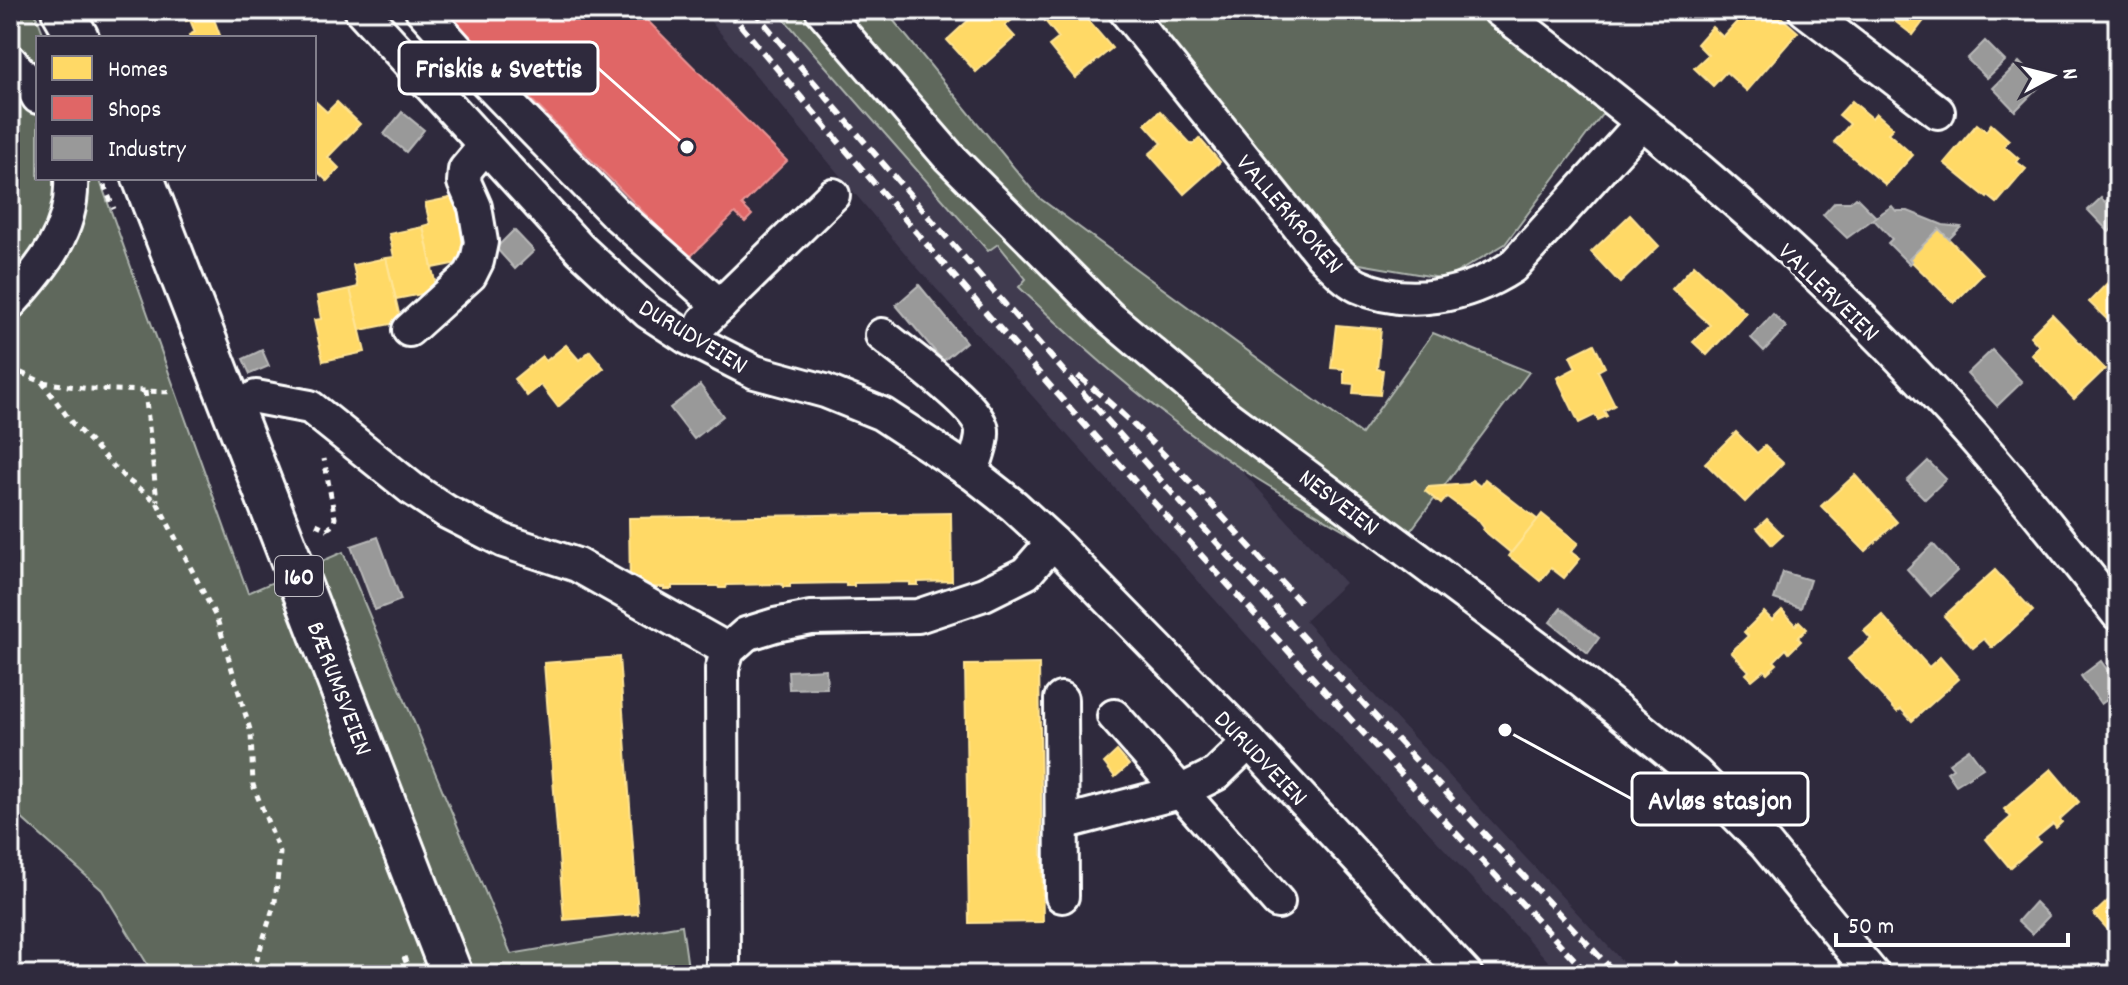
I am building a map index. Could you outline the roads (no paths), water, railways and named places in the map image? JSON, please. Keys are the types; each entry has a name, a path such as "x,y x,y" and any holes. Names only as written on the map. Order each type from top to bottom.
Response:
{"main road":[{"path":"62,10 77,36"},
{"path":"87,10 94,36"},
{"name":"BÆRUMSVEIEN","path":"144,180 452,975"}],"street":[{"name":"DURUDVEIEN","path":"361,10 580,249 648,312 688,338 755,372 825,391 882,414 972,473 1014,506 1249,742 1466,975"},
{"path":"422,10 485,80 615,213 720,306"},
{"name":"NESVEIEN","path":"822,10 949,157 1109,317 1226,416 1579,679 1696,774 1766,845 1873,975"},
{"name":"VALLERKROKEN","path":"1125,10 1320,253 1355,284 1391,297 1463,292 1512,267 1641,124"},
{"name":"VALLERVEIEN","path":"1499,10 1738,202 1923,381 2024,495 2118,614"},
{"path":"1805,10 1938,112"},
{"path":"10,61 36,93"},
{"path":"409,330 470,275 477,261 481,242 475,207 464,182 465,170 485,146"},
{"path":"10,303 45,263 59,240 68,215 71,180"},
{"path":"688,338 833,195"},
{"path":"882,335 966,404 980,422 983,434 972,473"},
{"path":"256,397 310,407 411,488 447,512 504,541 577,565 728,650"},
{"path":"723,975 722,669 728,650 746,634 811,618 918,616 984,594 1026,573 1053,542"},
{"path":"1061,699 1062,896"},
{"path":"1114,716 1278,902"},
{"path":"1062,823 1180,792 1216,774 1249,742"}],"railway":[{"path":"728,10 937,257 1151,499 1589,975"},
{"path":"753,10 963,256 1178,499 1617,975"},
{"path":"1078,376 1166,456 1300,602"}],"place":[{"name":"Friskis & Svettis","path":"687,147"},
{"name":"Avløs stasjon","path":"1505,730"}]}
